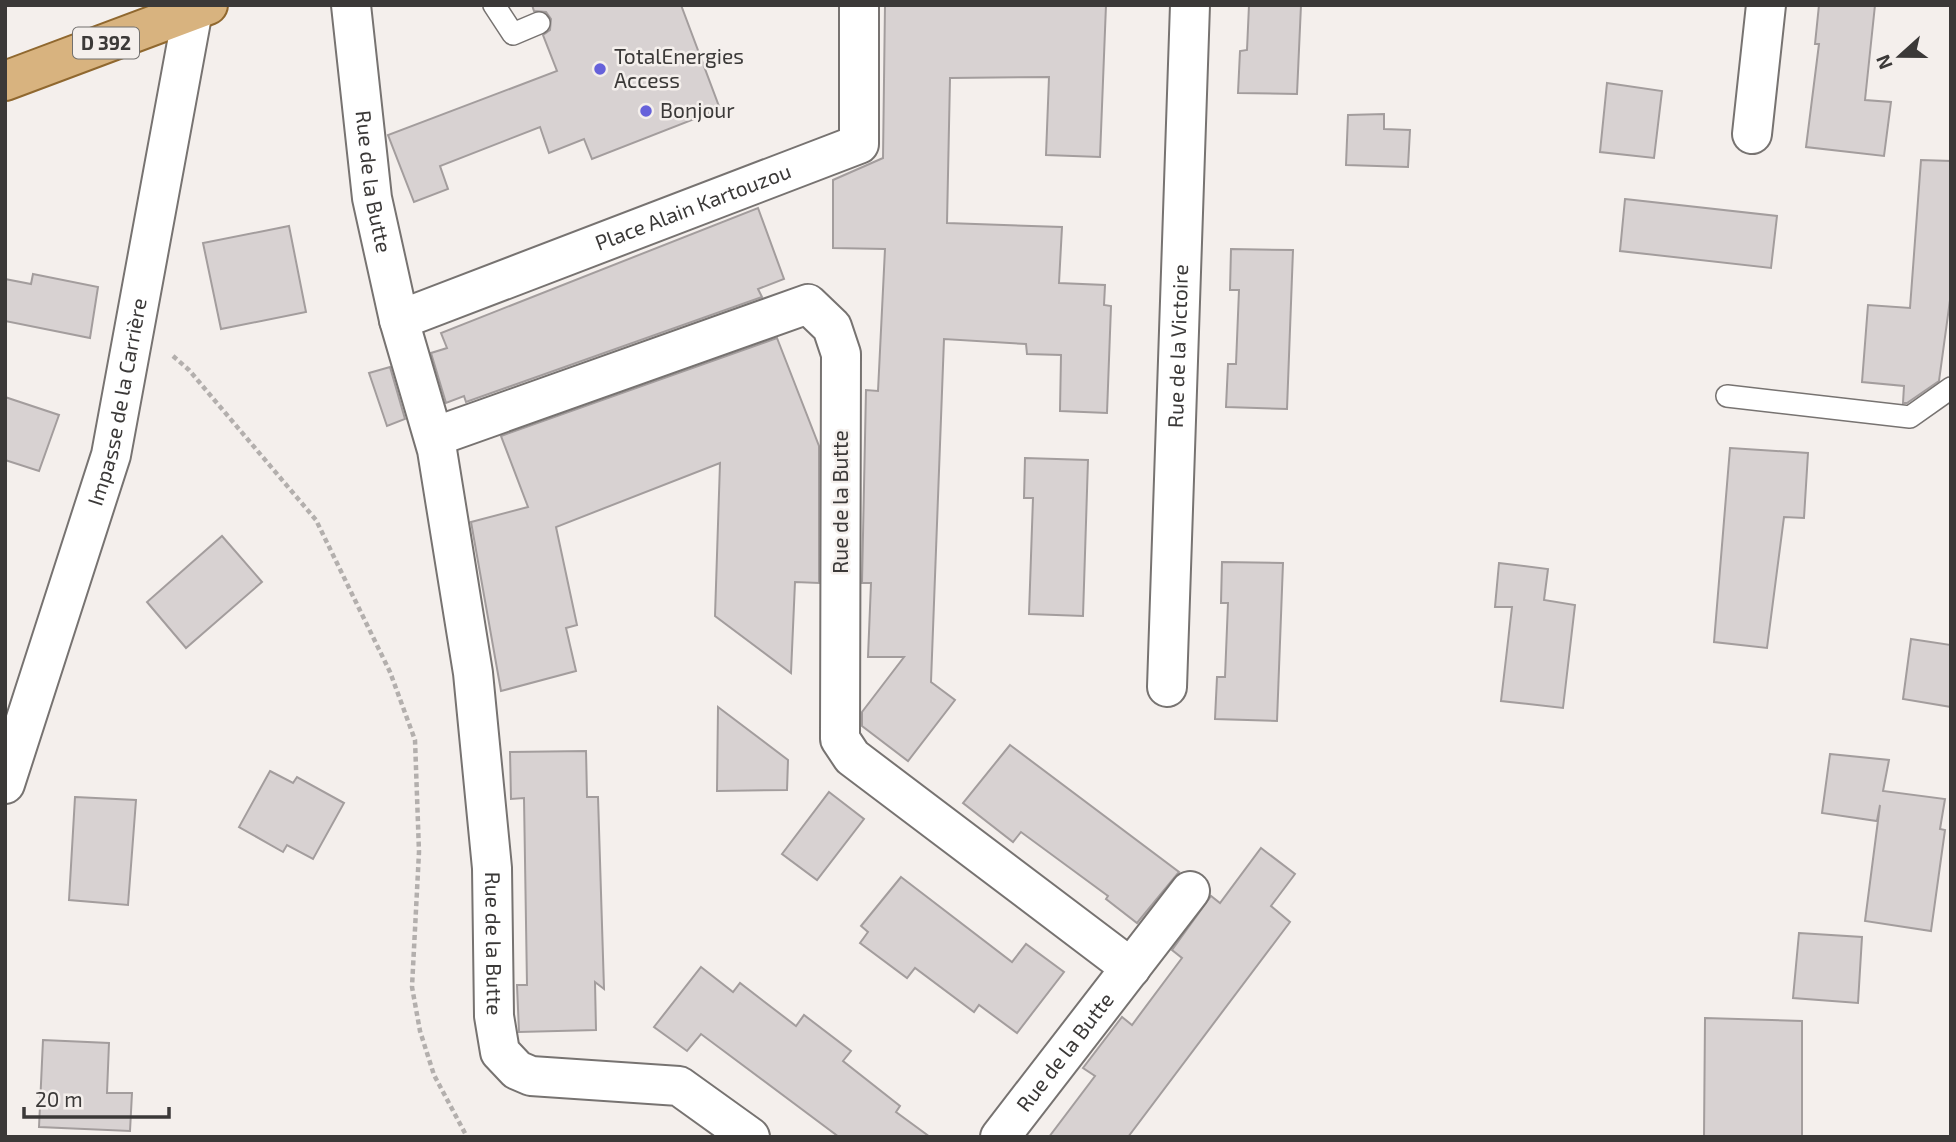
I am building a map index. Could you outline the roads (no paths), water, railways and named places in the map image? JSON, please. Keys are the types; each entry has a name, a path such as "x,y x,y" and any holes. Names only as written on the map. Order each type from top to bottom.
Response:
{"main road":[{"name":"D 392","path":"5,80 200,8"}],"street":[{"name":"Rue de la Butte","path":"351,5 372,198 399,320 434,437 473,673 492,868 494,1016 500,1052 517,1070 531,1076 679,1086 750,1137"},
{"name":"Place Alain Kartouzou","path":"399,320 859,144 859,5"},
{"name":"Rue de la Victoire","path":"1167,687 1190,5"},
{"path":"1752,134 1766,5"},
{"name":"Impasse de la Carrière","path":"5,784 111,455 200,8"},
{"name":"Rue de la Butte","path":"434,437 808,304 832,327 841,354 840,739 852,757 1130,968"},
{"name":"Rue de la Butte","path":"1000,1137 1190,891"}],"lane":[{"path":"494,5 513,34 539,23"},
{"path":"1727,396 1910,417 1951,388"}],"place":[{"name":"TotalEnergies Access","path":"600,69"},
{"name":"Bonjour","path":"646,111"}]}
